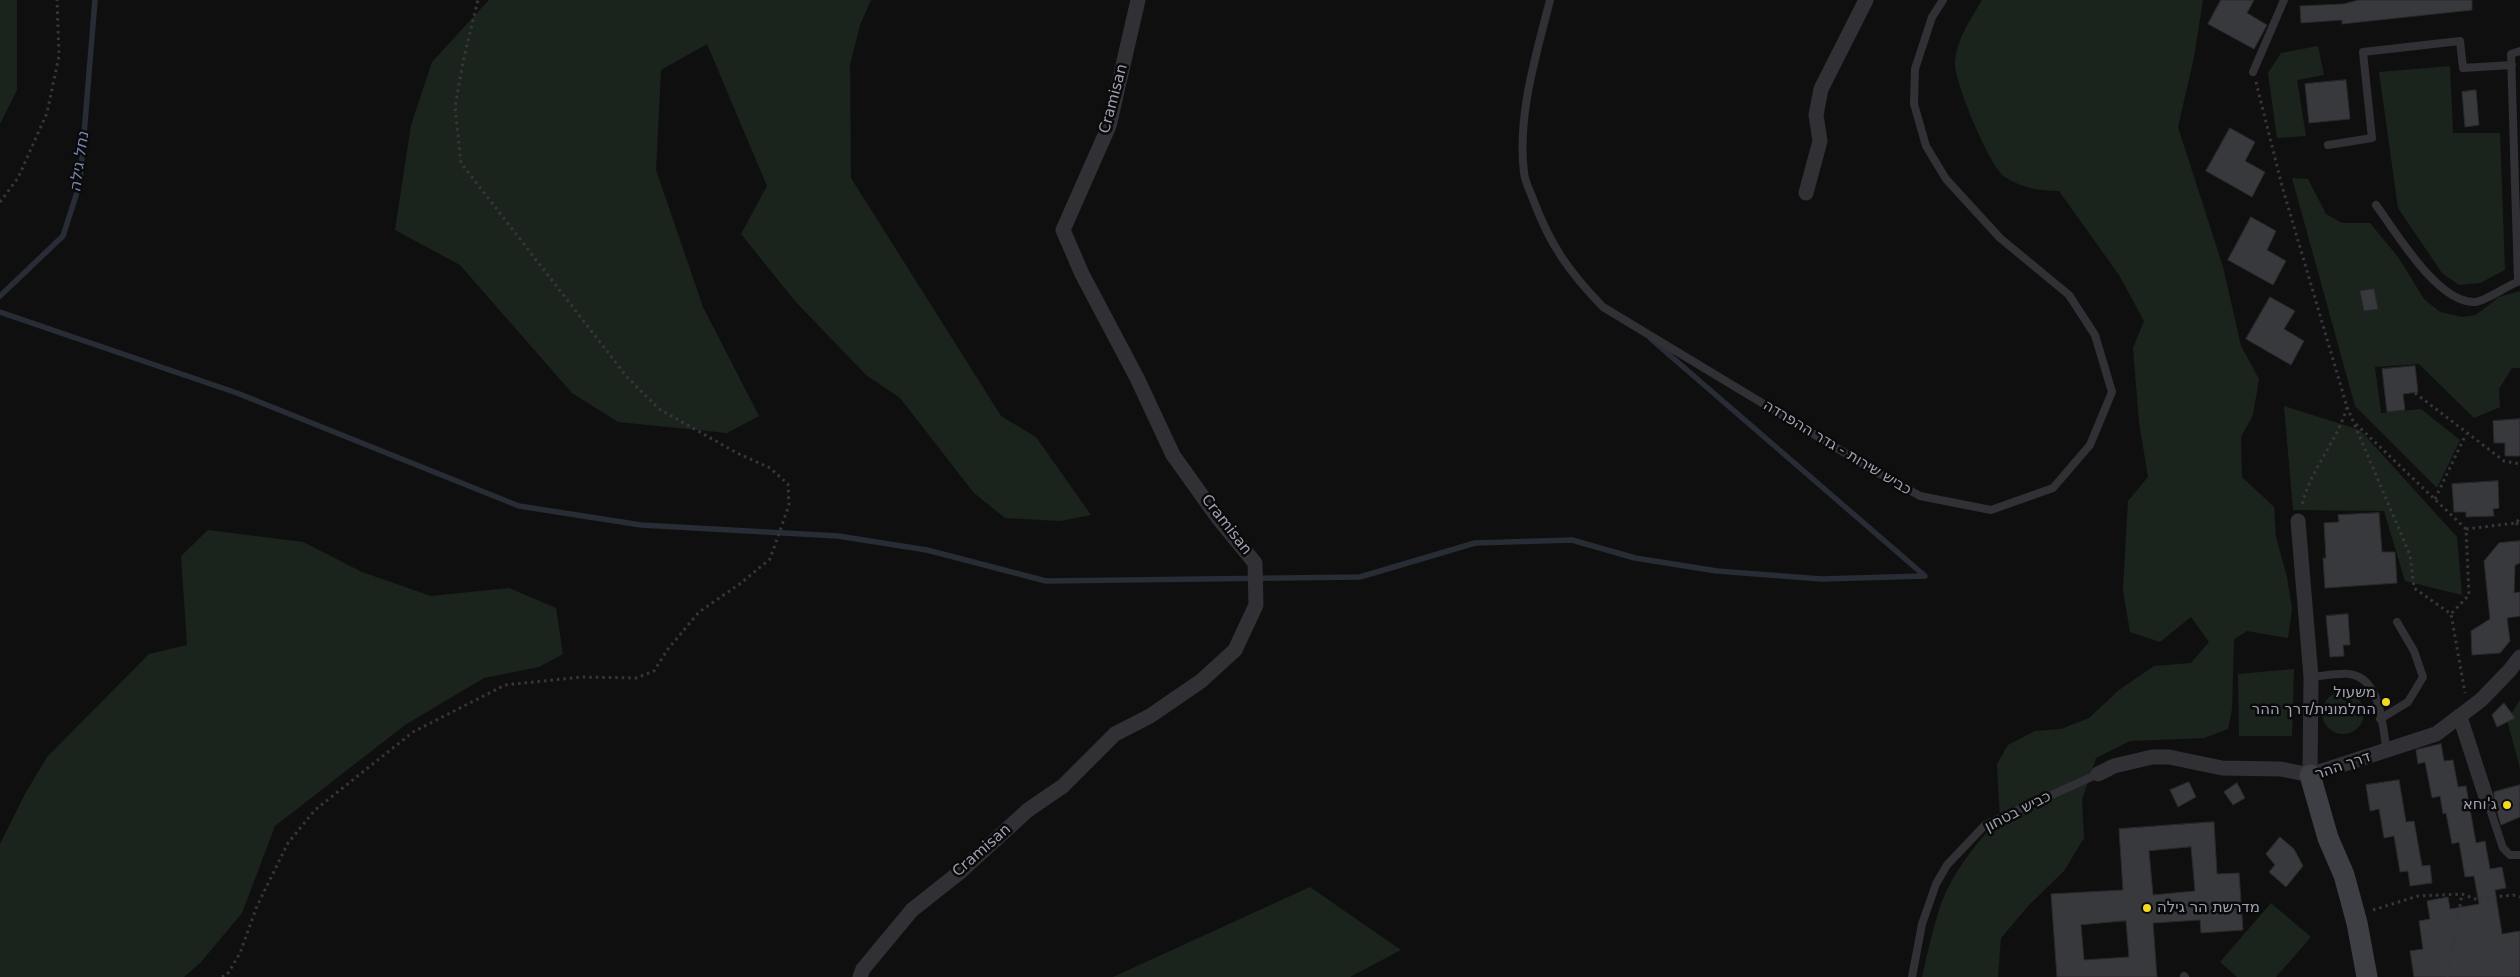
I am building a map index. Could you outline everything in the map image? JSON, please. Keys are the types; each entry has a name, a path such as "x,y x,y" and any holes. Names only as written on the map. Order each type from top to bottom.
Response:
{"street":[{"name":"Cramisan","path":"860,977 863,969 912,910 960,872 1028,810 1063,786 1115,734 1150,716 1202,681 1235,650 1256,606 1255,562 1218,518 1173,454 1137,378 1082,274 1063,230 1110,126 1138,0"},
{"path":"1806,193 1820,141 1816,115 1820,89 1866,0"},
{"path":"2098,774 2114,766 2152,757 2168,757 2222,768 2281,769 2310,775 2311,677 2298,521"},
{"name":"דרך ההר","path":"2367,977 2355,916 2344,875 2328,838 2310,775 2387,752 2436,734 2464,714 2510,670 2520,657"},
{"path":"2464,714 2486,797"}],"lane":[{"name":"כביש שירות - גדר ההפרדה","path":"1550,0 1526,99 1523,145 1524,175 1540,219 1572,275 1602,307 1878,474 1920,496 1991,510 2053,488 2090,445 2112,392 2095,335 2069,295 2000,238 1946,179 1926,146 1914,104 1915,69 1932,17 1942,0"},
{"path":"2253,72 2284,0"},
{"path":"2328,145 2372,138 2363,52 2460,41 2463,68 2512,65"},
{"path":"2376,205 2435,284 2455,299 2476,302 2519,281 2512,54 2520,51"},
{"path":"2380,719 2408,702 2423,677 2414,651 2397,622"},
{"path":"2311,677 2350,674 2364,680 2374,689 2387,752"},
{"name":"כביש בטחון","path":"1912,977 1922,924 1936,884 1947,864 1985,825 2098,774"},
{"path":"2486,797 2503,848 2510,856 2520,855"}],"path":[{"path":"0,202 18,178 47,113 59,56 57,0"},
{"path":"222,977 226,975 240,953 258,906 288,843 315,810 413,732 505,685 582,677 636,678 654,672 668,650 699,612 741,583 770,559 789,505 788,484 770,468 737,453 659,409 627,377 461,163 455,107 464,57 478,0"},
{"path":"2253,72 2282,186 2347,407 2410,555 2414,588 2451,614 2464,714"},
{"path":"2415,394 2504,461 2520,464"},
{"path":"2298,521 2305,493 2342,427 2347,407"},
{"path":"2355,422 2466,529 2469,594 2451,614"},
{"path":"2435,499 2466,434"},
{"path":"2466,529 2516,522 2520,518"},
{"path":"2516,522 2520,526"},
{"path":"2355,916 2418,896 2462,894 2475,899 2513,894 2520,897"},
{"path":"2447,977 2462,894"}],"shaded area":[{"path":"0,0 17,0 17,90 0,124"},
{"path":"489,0 871,0 860,25 850,65 851,178 1001,416 1036,437 1091,515 1060,521 1005,518 974,493 900,398 866,375 795,301 741,234 767,186 707,44 661,70 656,170 703,307 759,416 727,433 618,422 572,393 460,265 395,230 411,125 432,62"},
{"path":"1982,0 2203,0 2194,57 2178,127 2223,267 2241,346 2259,379 2253,415 2241,437 2242,477 2274,507 2276,537 2287,577 2292,609 2288,638 2247,631 2234,639 2232,709 2228,729 2204,738 2130,741 2096,758 2082,800 2084,838 2064,871 2028,906 2001,938 1998,977 1922,977 1936,918 1944,897 1964,861 2000,818 1997,764 2008,745 2035,731 2061,729 2089,718 2119,690 2154,666 2191,663 2209,642 2191,617 2160,642 2130,632 2123,590 2128,501 2148,477 2139,422 2133,348 2144,321 2119,275 2059,191 2031,188 2005,177 1982,142 1966,105 1956,73 1955,63 1961,38"},
{"path":"2318,46 2324,75 2297,80 2306,136 2277,138 2268,73 2281,53"},
{"path":"2450,66 2453,133 2500,133 2505,270 2480,283 2459,285 2442,273 2398,208 2379,72"},
{"path":"2292,178 2308,179 2326,214 2342,223 2370,223 2398,257 2424,299 2440,312 2463,317 2476,315 2499,297 2520,291 2520,368 2512,368 2499,389 2500,407 2474,418 2419,364 2375,367 2381,413 2421,409 2460,440 2437,488 2355,406"},
{"path":"2284,406 2360,430 2457,537 2462,595 2405,581 2384,511 2293,510"},
{"path":"208,530 303,542 362,572 431,596 509,588 556,608 563,654 539,667 484,678 405,725 275,826 242,913 201,962 184,977 0,977 0,844 25,794 47,757 149,654 187,645 181,556"},
{"path":"2294,669 2292,736 2239,736 2238,674"},
{"path":"2347,692 2355,695 2361,701 2364,713 2361,725 2355,731 2339,734 2331,731 2325,725 2322,709 2325,701 2331,695"},
{"path":"2520,700 2520,768 2507,720"},
{"path":"1310,887 1401,950 1350,977 1113,977"},
{"path":"2271,903 2311,937 2276,977 2237,977 2220,962"}],"building":[{"path":"2221,0 2254,0 2247,13 2267,25 2254,49 2208,24"},
{"path":"2359,0 2472,0 2472,10 2342,24 2342,20 2301,23 2300,6 2343,4"},
{"path":"2346,80 2350,119 2309,123 2305,84"},
{"path":"2476,90 2479,125 2465,127 2462,92"},
{"path":"2230,128 2255,142 2245,161 2265,172 2252,197 2206,171"},
{"path":"2251,217 2276,231 2267,250 2286,261 2273,285 2228,260"},
{"path":"2374,289 2378,309 2364,311 2360,291"},
{"path":"2270,297 2295,311 2284,329 2304,341 2291,365 2246,339"},
{"path":"2415,366 2418,392 2403,394 2405,410 2387,412 2382,369"},
{"path":"2520,419 2520,456 2505,456 2505,443 2494,443 2493,421"},
{"path":"2498,481 2499,508 2493,509 2494,516 2466,517 2466,512 2454,512 2452,484"},
{"path":"2379,513 2382,552 2395,552 2397,583 2325,588 2323,558 2326,558 2324,523 2339,522 2338,515"},
{"path":"2520,541 2520,563 2515,565 2514,593 2520,592 2520,616 2507,618 2510,641 2500,653 2472,655 2471,631 2490,619 2484,561 2499,543"},
{"path":"2348,614 2350,645 2343,645 2344,656 2330,657 2326,616"},
{"path":"2504,703 2515,718 2497,727 2492,715"},
{"path":"2441,744 2444,761 2453,760 2458,787 2466,786 2476,843 2485,841 2490,869 2502,867 2506,888 2495,890 2502,934 2520,931 2520,977 2414,977 2410,951 2423,949 2419,921 2430,919 2427,901 2448,897 2450,909 2479,904 2474,876 2465,877 2459,842 2452,844 2446,813 2443,814 2440,796 2432,798 2425,762 2418,764 2416,750"},
{"path":"2399,780 2406,822 2414,821 2422,866 2430,865 2432,883 2410,886 2408,871 2400,872 2394,836 2384,838 2379,809 2370,811 2366,785"},
{"path":"2189,782 2196,797 2178,807 2170,790"},
{"path":"2237,783 2245,798 2233,805 2224,792"},
{"name":"ג'וחא","path":"2520,785 2520,817 2501,825 2494,802 2494,792"},
{"name":"מדרשת הר גילה","path":"2214,822 2217,874 2239,873 2243,930 2201,933 2200,920 2153,923 2157,977 2057,977 2051,894 2123,890 2119,829","holes":["2191,847 2195,891 2153,895 2149,851","2126,921 2129,957 2084,960 2081,925"]},
{"path":"2280,837 2294,849 2303,866 2286,887 2269,872 2275,865 2266,854"}],"waterway":[{"name":"נחל גילה","path":"0,296 63,236 80,183 95,0"},
{"path":"0,312 237,393 519,506 641,525 838,536 927,550 1046,581 1360,577 1475,543 1572,540 1635,558 1717,571 1822,579 1925,576 1651,339"}],"place":[{"name":"משעול החלמונית/דרך ההר","path":"2386,702"},
{"name":"ג'וחא","path":"2507,805"},
{"name":"מדרשת הר גילה","path":"2147,908"}]}
